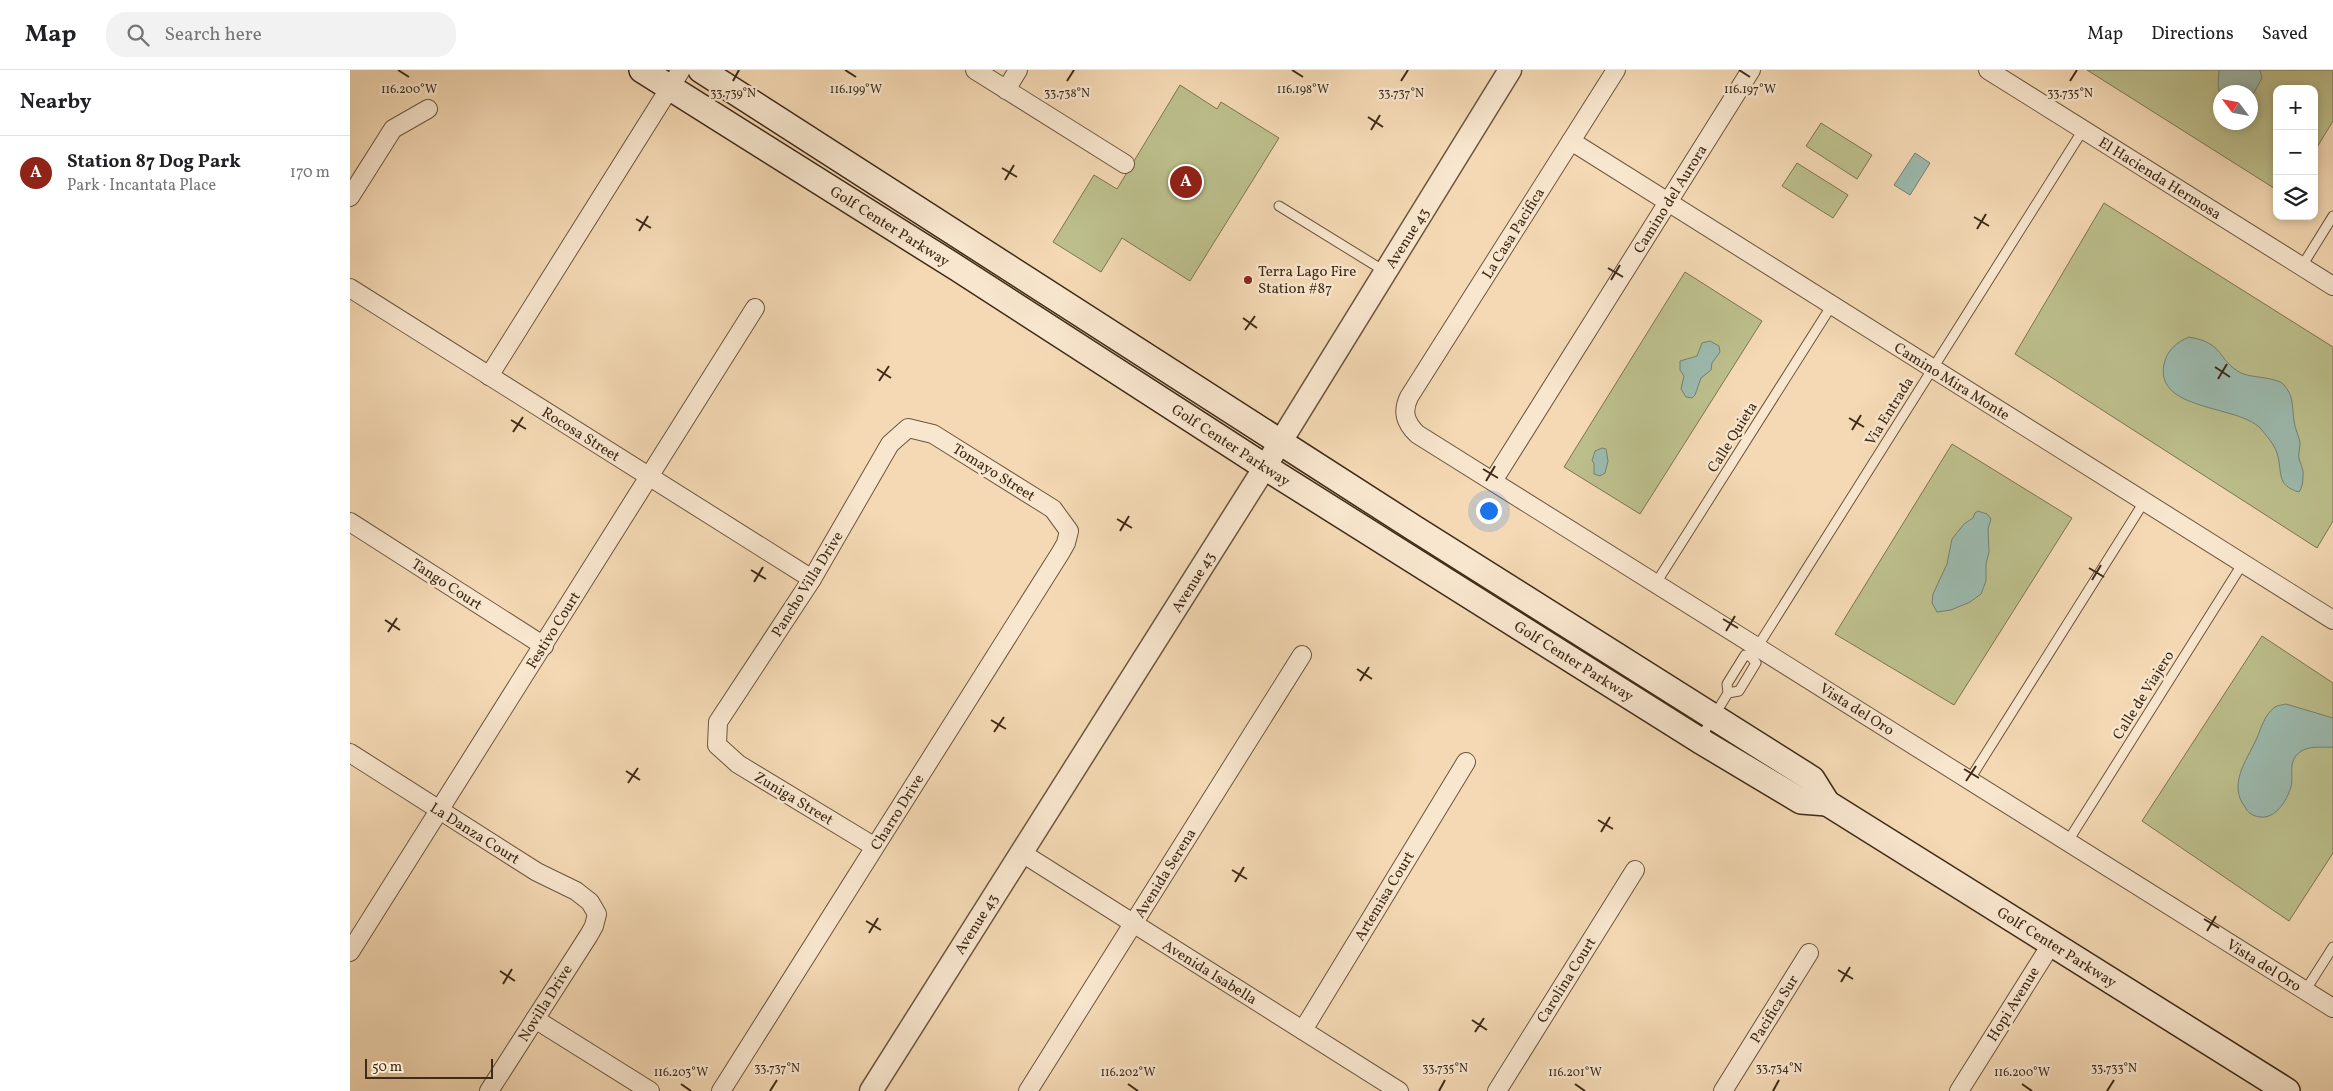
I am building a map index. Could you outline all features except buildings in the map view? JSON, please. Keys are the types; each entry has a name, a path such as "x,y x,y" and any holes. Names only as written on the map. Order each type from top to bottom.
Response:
{"main road":[{"name":"Golf Center Parkway","path":"642,70 676,79 957,268 1265,467 1699,740 1800,800 1828,803"},
{"name":"Golf Center Parkway","path":"701,70 1281,442 1812,779 1828,803 2287,1091"}],"street":[{"path":"974,70 1125,164"},
{"path":"1006,90 1018,70"},
{"name":"Avenue 43","path":"871,1091 1281,442 1510,70"},
{"name":"La Casa Pacifica","path":"1409,397 1616,70"},
{"name":"Camino del Aurora","path":"1493,481 1751,70"},
{"name":"El Hacienda Hermosa","path":"1988,70 2333,286"},
{"path":"489,376 676,79"},
{"path":"350,197 393,129 428,109"},
{"name":"Camino Mira Monte","path":"1571,142 2333,620"},
{"name":"Rocosa Street","path":"350,288 812,579"},
{"name":"Festivo Court","path":"350,952 755,308"},
{"name":"Vista del Oro","path":"1409,397 1404,407 1405,418 1417,434 1656,584 1754,652 1970,779 2333,1008"},
{"name":"Tomayo Street","path":"908,428 934,434 1053,509 1069,532"},
{"name":"Pancho Villa Drive","path":"717,745 718,722 812,579 890,444 908,428"},
{"name":"Tango Court","path":"350,522 544,646"},
{"name":"Charro Drive","path":"721,1091 1061,552 1069,532"},
{"name":"Avenida Serena","path":"1028,1091 1302,655"},
{"name":"Zuniga Street","path":"717,745 738,764 875,847"},
{"name":"La Danza Court","path":"350,753 537,872 576,890 590,902 596,914"},
{"name":"Artemisa Court","path":"1303,1030 1466,762"},
{"name":"Avenida Isabella","path":"1022,853 1399,1091"},
{"name":"Carolina Court","path":"1497,1091 1635,870"},
{"name":"Novilla Drive","path":"489,1091 594,926 596,914"},
{"name":"Hopi Avenue","path":"1959,1091 2052,943"},
{"name":"Pacifica Sur","path":"1723,1091 1809,953"},
{"path":"535,1019 650,1091"}],"lane":[{"name":"Via Entrada","path":"1699,740 1728,693 1728,684 1740,662 1745,655 1754,652 2083,130"},
{"path":"1279,206 1386,272"},
{"path":"2302,266 2333,216"},
{"name":"Calle Quieta","path":"1656,584 1832,305"},
{"path":"1970,779 2144,502"},
{"name":"Calle de Viajero","path":"2068,841 2242,563"},
{"name":"Via Entrada","path":"1728,693 1739,691 1756,663 1754,652"},
{"path":"2305,991 2333,947"}],"green space":[{"path":"2087,70 2333,70 2333,121 2318,145 2318,85 2273,85 2273,187"},
{"path":"1180,85 1217,109 1221,102 1279,138 1190,281 1122,238 1101,272 1053,242 1094,175 1117,189"},
{"path":"1821,123 1872,155 1857,179 1806,146"},
{"path":"1797,163 1848,195 1833,218 1782,186"},
{"path":"2104,203 2333,347 2333,521 2317,548 2015,354"},
{"path":"1685,272 1762,321 1640,514 1564,467"},
{"path":"1952,444 2072,518 1954,705 1835,634"},
{"path":"2262,636 2333,683 2333,853 2289,921 2142,821"}],"shaded area":[{"path":"2219,70 2260,70 2262,78 2258,85 2218,85"},
{"path":"1915,153 1930,163 1910,195 1894,185"},
{"path":"2189,337 2209,343 2220,352 2233,368 2241,373 2276,380 2281,382 2287,389 2291,398 2300,443 2299,457 2303,474 2299,492 2286,486 2283,482 2276,450 2260,428 2234,415 2184,399 2172,391 2164,379 2165,359 2173,347"},
{"path":"1710,341 1719,346 1720,352 1712,363 1711,370 1701,378 1695,395 1692,398 1686,397 1681,389 1684,376 1680,370 1680,361 1697,356 1702,343"},
{"path":"1602,448 1606,449 1608,461 1605,473 1600,476 1594,474 1594,463 1592,461 1595,451"},
{"path":"1978,511 1987,514 1991,519 1988,529 1989,552 1986,564 1986,581 1981,594 1970,602 1951,610 1937,612 1932,603 1933,594 1947,564 1952,539"},
{"path":"2286,704 2333,718 2333,747 2312,748 2300,752 2292,764 2291,787 2284,803 2271,815 2257,817 2248,811 2240,799 2238,782 2240,773 2268,714 2275,707"}],"place":[{"name":"Station 87 Dog Park","path":"1186,182"},
{"name":"Terra Lago Fire Station #87","path":"1248,280"}]}
